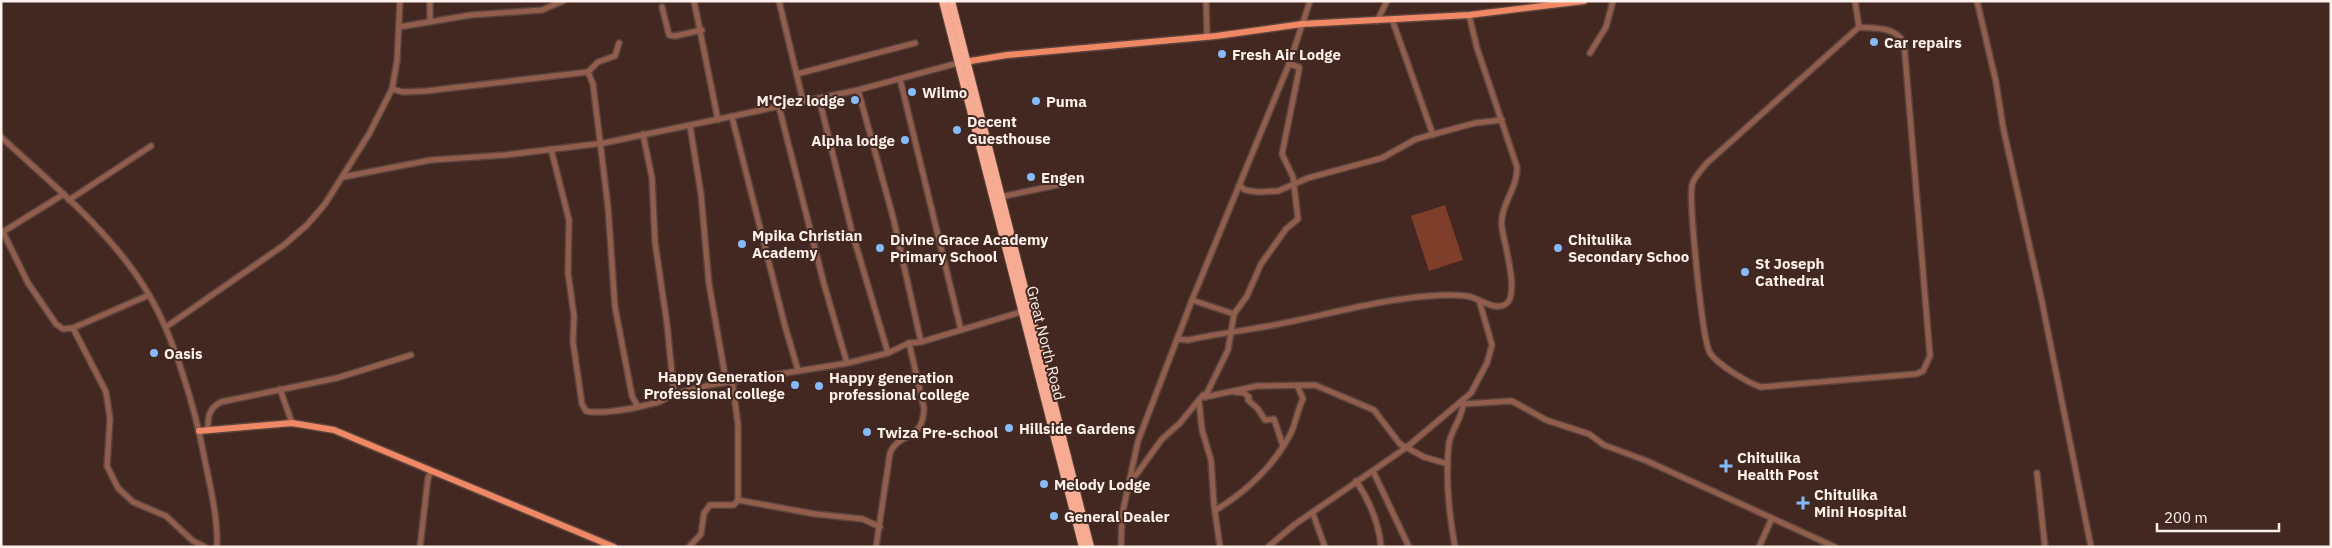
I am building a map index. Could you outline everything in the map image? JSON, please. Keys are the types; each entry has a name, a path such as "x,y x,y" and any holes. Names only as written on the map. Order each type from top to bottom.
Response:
{"highway":[{"name":"Great North Road","path":"943,1 1000,197 1090,547"},
{"name":"Great North Road","path":"951,1 962,62 1083,547"}],"main road":[{"path":"962,62 1006,55 1207,37 1302,24 1469,15 1584,1"},
{"path":"199,431 292,423 334,430 614,547"}],"street":[{"path":"166,327 248,272 302,230 325,204 343,177 392,90 400,1"},
{"path":"430,1 430,22"},
{"path":"399,27 471,15 533,11 563,1"},
{"path":"694,1 702,30 718,120"},
{"path":"778,1 803,101"},
{"path":"1206,1 1207,37"},
{"path":"1121,547 1122,515 1138,441 1192,300 1289,64 1310,1"},
{"path":"1377,21 1387,1"},
{"path":"1590,53 1606,27 1614,1"},
{"path":"1855,1 1859,27"},
{"path":"1978,1 1996,82 2003,127 2041,297 2091,547"},
{"path":"662,7 669,34 675,36 702,30"},
{"path":"1177,339 1188,340 1231,331 1270,326 1390,300 1430,296 1469,297 1501,307 1507,304 1512,294 1501,215 1517,176 1517,167 1477,48 1469,15"},
{"path":"1392,18 1433,135"},
{"path":"1859,27 1891,30 1897,33 1904,44 1930,356 1923,371 1916,374 1761,387 1744,380 1713,356 1705,341 1695,239 1693,182 1707,163 1859,27"},
{"path":"797,74 914,43"},
{"path":"392,90 403,92 426,91 588,72 598,62 615,56 619,44"},
{"path":"343,177 431,160 601,143 732,118 858,90 962,62"},
{"path":"1205,396 1227,354 1234,314 1247,296 1261,264 1286,230 1298,218 1292,173 1282,154 1299,70 1299,67 1289,64"},
{"path":"588,72 593,84 601,143 608,207 615,307 632,396 638,407"},
{"path":"900,79 961,330"},
{"path":"858,90 892,217 921,342"},
{"path":"819,98 852,232 888,353"},
{"path":"779,107 824,284 847,363"},
{"path":"732,118 798,370"},
{"path":"1239,185 1245,190 1270,193 1284,190 1293,183 1382,158 1416,139 1474,124 1502,120"},
{"path":"689,547 701,534 704,513 710,505 734,505 738,500 738,425 709,284 701,194 690,126"},
{"path":"643,134 652,178 655,242 667,324 674,394"},
{"path":"1,137 64,194 124,260 149,295 166,327 199,431 216,518 217,547"},
{"path":"69,200 152,146"},
{"path":"551,149 569,220 568,272 574,316 573,342 582,404 586,411 596,414 607,410 638,407 659,402 674,394 729,381 847,363 888,353 909,344 1024,311"},
{"path":"1000,197 1062,184"},
{"path":"64,194 2,233 28,283 56,324 63,329 74,328 149,295"},
{"path":"1192,300 1234,314"},
{"path":"1268,547 1356,481 1407,447 1462,403 1477,385 1491,353 1490,333 1479,300"},
{"path":"74,328 106,392 110,419 107,466 118,488 133,502 166,516 193,541 205,547"},
{"path":"876,547 890,453 898,442 913,435 924,417 924,408 909,344"},
{"path":"208,430 208,414 214,405 234,398 337,378 411,355"},
{"path":"1131,477 1142,467 1162,439 1180,423 1203,395 1257,386 1298,387 1310,384 1320,386 1354,403 1374,410 1397,441 1424,457 1448,464"},
{"path":"1216,510 1244,492 1262,475 1283,446 1290,435 1296,413 1303,399 1298,387"},
{"path":"280,389 292,423"},
{"path":"1229,391 1244,393 1265,420 1274,420 1283,446"},
{"path":"1199,401 1202,430 1211,460 1220,547"},
{"path":"1462,403 1512,401 1546,420 1589,434 1604,445 1647,461 1834,546"},
{"path":"1455,547 1448,464 1452,432 1462,415 1462,403"},
{"path":"1373,470 1408,547"},
{"path":"420,547 428,478 431,471"},
{"path":"2037,473 2045,547"},
{"path":"1356,481 1372,512 1380,537 1381,547"},
{"path":"738,500 815,514 863,519 880,527"},
{"path":"1312,514 1325,547"},
{"path":"1759,547 1772,518"}],"shaded area":[{"path":"1445,205 1463,260 1429,271 1411,216"}],"place":[{"name":"Car repairs","path":"1874,42"},
{"name":"Fresh Air Lodge","path":"1222,54"},
{"name":"Wilmo","path":"912,92"},
{"name":"M'Cjez lodge","path":"855,100"},
{"name":"Puma","path":"1036,101"},
{"name":"Decent Guesthouse","path":"957,130"},
{"name":"Alpha lodge","path":"905,140"},
{"name":"Engen","path":"1031,177"},
{"name":"Mpika Christian Academy","path":"742,244"},
{"name":"Divine Grace Academy Primary School","path":"880,248"},
{"name":"Chitulika Secondary Schoo","path":"1558,248"},
{"name":"St Joseph Cathedral","path":"1745,272"},
{"name":"Oasis","path":"154,353"},
{"name":"Happy Generation Professional college","path":"795,385"},
{"name":"Happy generation professional college","path":"819,386"},
{"name":"Hillside Gardens","path":"1009,428"},
{"name":"Twiza Pre-school","path":"867,432"},
{"name":"Chitulika Health Post","path":"1726,466"},
{"name":"Melody Lodge","path":"1044,484"},
{"name":"Chitulika Mini Hospital","path":"1803,503"},
{"name":"General Dealer","path":"1054,516"}]}
